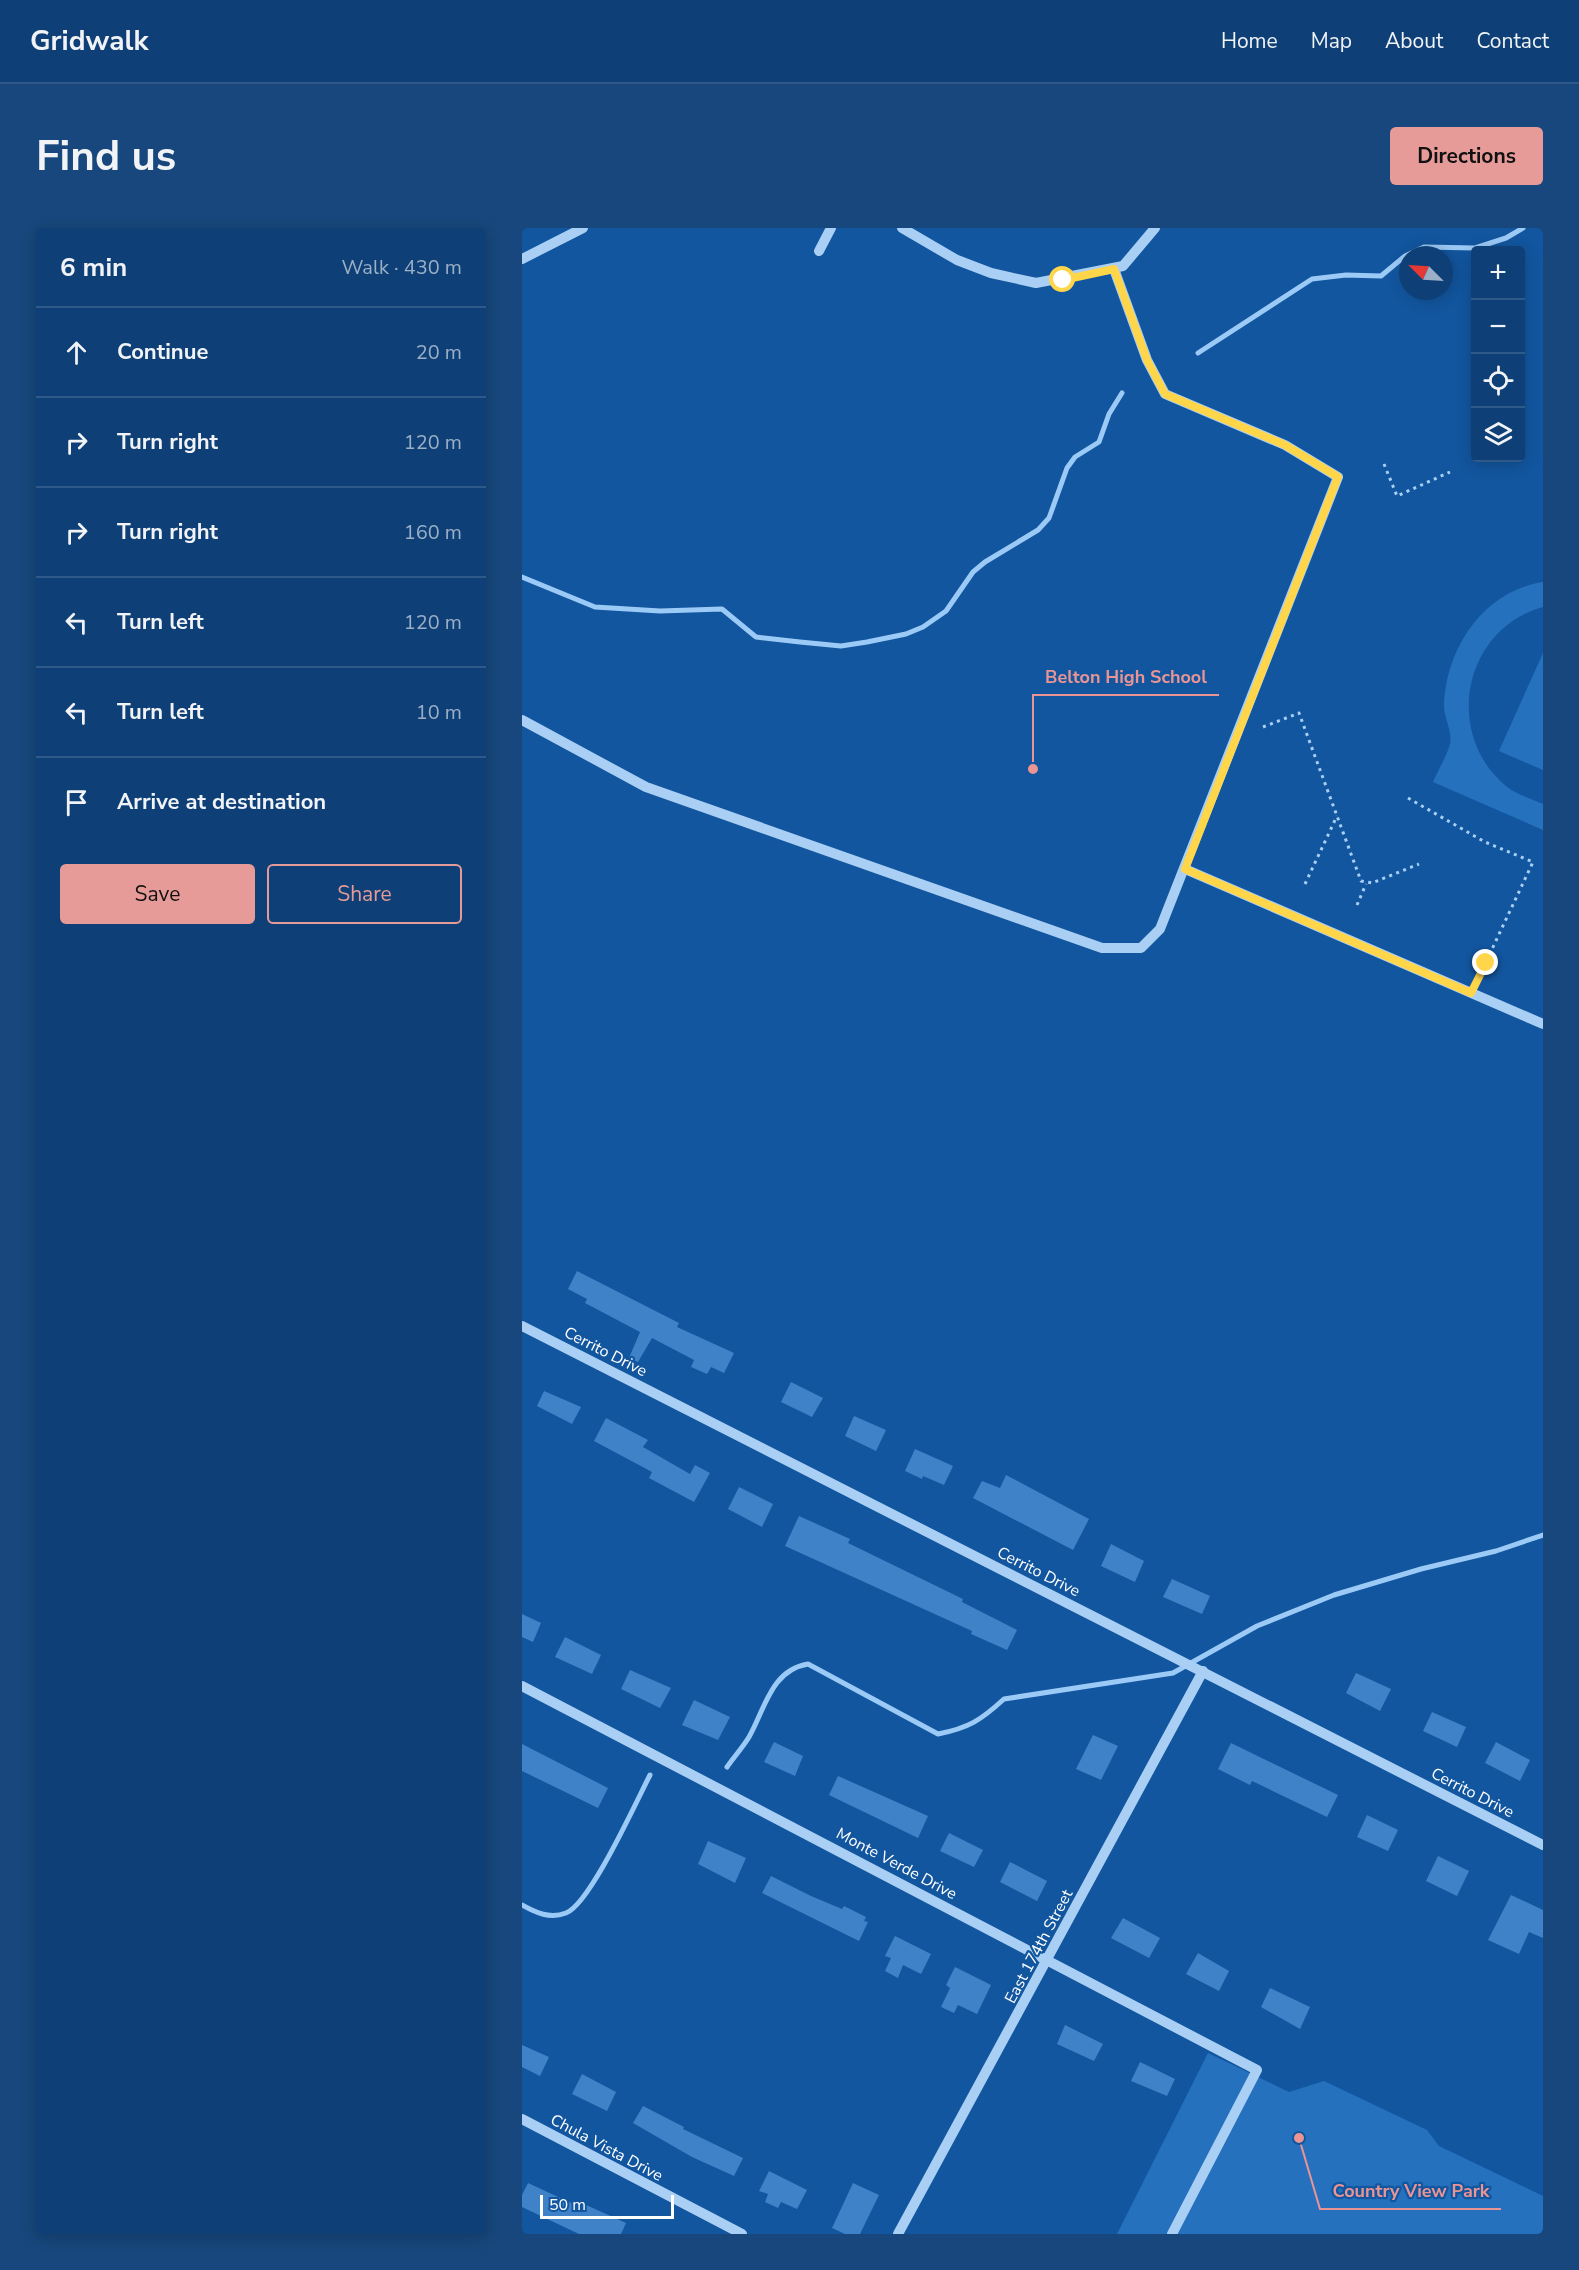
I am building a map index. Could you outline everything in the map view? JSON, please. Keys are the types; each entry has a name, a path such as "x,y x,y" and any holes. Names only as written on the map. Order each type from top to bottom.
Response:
{"street":[{"path":"522,259 583,228"},
{"path":"819,251 831,228"},
{"path":"902,228 957,260 991,273 1036,283 1124,266 1155,228"},
{"path":"522,720 646,787 1102,948 1141,948 1160,929 1338,477 1285,445 1165,394 1147,360 1114,269"},
{"path":"1185,869 1543,1024"},
{"name":"Cerrito Drive","path":"522,1326 1543,1845"},
{"name":"East 174th Street","path":"898,2234 1203,1671"},
{"name":"Monte Verde Drive","path":"522,1686 1257,2070 1172,2234"},
{"name":"Chula Vista Drive","path":"522,2119 742,2234"}],"path":[{"path":"1384,464 1397,496 1450,472"},
{"path":"1263,727 1299,713 1361,882 1366,884"},
{"path":"1408,798 1485,842 1533,862 1471,993"},
{"path":"1305,884 1337,816"},
{"path":"1357,905 1366,884 1419,864"}],"shaded area":[{"path":"1543,582 1543,607 1516,619 1495,637 1480,660 1471,685 1469,712 1474,739 1486,764 1510,789 1543,804 1543,830 1433,782 1451,739 1444,703 1452,662 1461,642 1472,625 1487,609 1503,597 1522,587"},
{"path":"1543,653 1543,770 1499,751"},
{"path":"1208,2053 1289,2092 1324,2081 1427,2130 1439,2146 1543,2196 1543,2234 1117,2234"}],"building":[{"path":"577,1271 679,1323 677,1327 734,1353 724,1373 711,1367 707,1374 691,1367 694,1360 652,1338 638,1362 629,1358 640,1332 585,1303 587,1299 568,1289"},
{"path":"791,1382 823,1398 812,1417 781,1402"},
{"path":"544,1391 581,1407 572,1424 537,1406"},
{"path":"854,1416 886,1430 876,1451 845,1436"},
{"path":"606,1418 648,1440 643,1447 690,1474 695,1465 710,1473 694,1502 649,1478 652,1472 594,1441"},
{"path":"915,1449 953,1466 944,1485 905,1471"},
{"path":"1006,1475 1089,1519 1073,1550 973,1498 982,1481 1000,1488"},
{"path":"739,1487 773,1504 762,1527 728,1509"},
{"path":"799,1516 850,1539 848,1543 963,1599 962,1602 1017,1630 1007,1650 971,1634 972,1631 785,1546"},
{"path":"1111,1544 1144,1561 1135,1582 1101,1566"},
{"path":"1172,1579 1210,1596 1202,1614 1163,1597"},
{"path":"522,1614 541,1623 533,1642 522,1637"},
{"path":"565,1637 601,1655 592,1674 555,1657"},
{"path":"630,1670 671,1688 660,1708 621,1689"},
{"path":"1356,1673 1391,1689 1380,1711 1346,1693"},
{"path":"694,1700 730,1717 718,1740 682,1725"},
{"path":"1432,1712 1466,1727 1457,1747 1423,1731"},
{"path":"1093,1735 1118,1746 1101,1780 1076,1769"},
{"path":"774,1742 803,1756 795,1776 764,1762"},
{"path":"1496,1742 1530,1760 1520,1781 1485,1763"},
{"path":"1231,1743 1338,1795 1327,1817 1252,1781 1250,1785 1218,1769"},
{"path":"522,1744 608,1788 598,1808 522,1771"},
{"path":"838,1776 928,1816 918,1838 829,1795"},
{"path":"1367,1815 1398,1830 1388,1851 1357,1837"},
{"path":"949,1833 983,1850 974,1867 940,1851"},
{"path":"708,1841 746,1858 735,1883 698,1864"},
{"path":"1438,1856 1469,1871 1457,1896 1426,1881"},
{"path":"1010,1862 1047,1881 1037,1901 1000,1882"},
{"path":"771,1876 811,1896 842,1909 844,1906 866,1917 864,1921 868,1922 859,1941 762,1893"},
{"path":"1511,1895 1543,1910 1543,1938 1529,1932 1519,1954 1488,1940"},
{"path":"1123,1918 1160,1938 1149,1958 1111,1938"},
{"path":"895,1936 931,1954 921,1974 903,1965 898,1978 885,1971 891,1958 885,1956"},
{"path":"1198,1953 1229,1971 1219,1991 1186,1974"},
{"path":"955,1967 991,1985 977,2014 958,2005 954,2013 941,2007 950,1988 946,1985"},
{"path":"1270,1988 1310,2007 1300,2029 1261,2007"},
{"path":"1065,2025 1103,2044 1094,2061 1057,2044"},
{"path":"522,2045 549,2057 540,2076 522,2067"},
{"path":"1140,2062 1175,2079 1167,2096 1131,2081"},
{"path":"582,2074 616,2092 607,2111 572,2094"},
{"path":"643,2106 684,2127 683,2129 743,2158 734,2176 692,2157 633,2123"},
{"path":"769,2171 807,2190 797,2209 781,2202 778,2208 765,2202 768,2194 759,2191"},
{"path":"528,2183 582,2208 584,2204 626,2223 621,2234 579,2234 522,2207 522,2195"},
{"path":"853,2183 879,2195 860,2234 845,2234 832,2228"}],"waterway":[{"path":"1198,353 1312,279 1346,275 1381,276 1405,256 1424,247 1475,248 1506,238 1523,228"},
{"path":"522,577 595,607 660,611 722,609 756,637 841,646 906,634 923,627 946,611 973,572 985,562 1038,530 1049,518 1067,468 1075,457 1099,442 1109,414 1122,393"},
{"path":"727,1767 749,1737 777,1682 795,1668 808,1664 938,1734 974,1722 1004,1699 1173,1673 1257,1626 1334,1595 1421,1569 1496,1551 1543,1535"},
{"path":"522,1905 538,1913 549,1915 560,1915 576,1906 624,1828 650,1775"}],"place":[{"name":"Belton High School","path":"1033,769"},
{"name":"Country View Park","path":"1299,2138"}],"route":[{"path":"1063,280 1114,269 1147,360 1165,394 1245,430 1285,445 1338,477 1185,869 1471,993 1486,963"}]}
